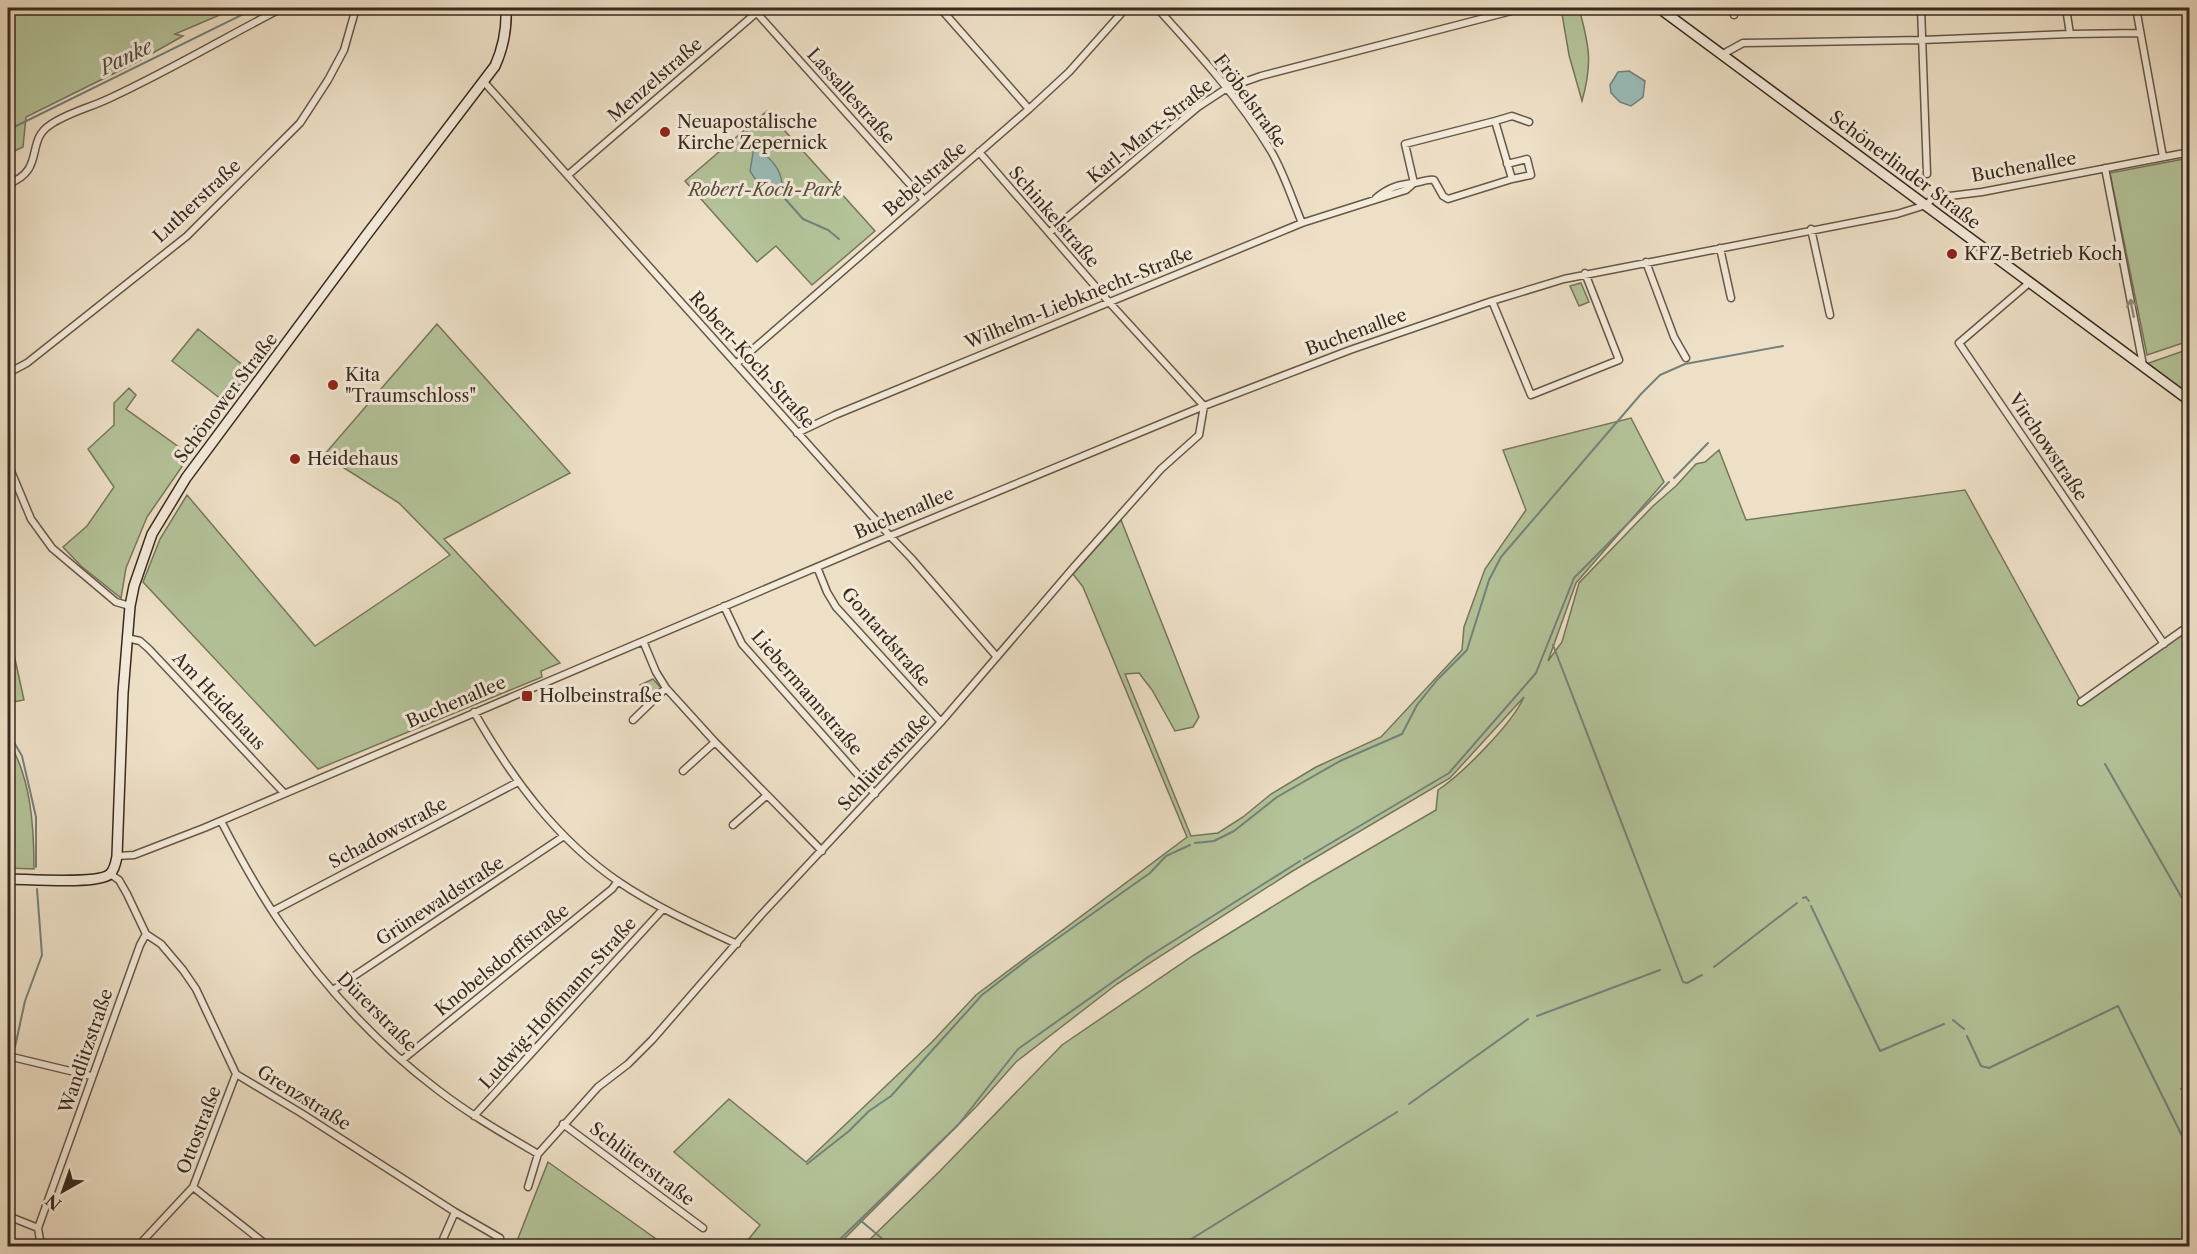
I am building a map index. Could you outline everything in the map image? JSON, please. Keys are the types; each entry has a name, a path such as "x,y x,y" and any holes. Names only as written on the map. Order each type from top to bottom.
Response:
{"street":[{"path":"8,184 17,181 28,172 43,129 108,99 282,8"},
{"name":"Lutherstraße","path":"8,374 27,363 187,236 300,123 344,50 356,8"},
{"name":"Schönower Straße","path":"116,860 130,606 134,586 152,534 186,478 495,66 507,31 506,8"},
{"path":"940,8 1029,109"},
{"path":"946,14 952,8"},
{"name":"Bebelstraße","path":"736,364 1029,109 1069,72 1126,8"},
{"name":"Fröbelstraße","path":"1157,8 1227,88 1272,153 1302,223"},
{"name":"Karl-Marx-Straße","path":"1050,232 1198,107 1227,88 1261,76 1523,8"},
{"name":"Schönerlinder Straße","path":"1659,8 2190,401"},
{"path":"1921,8 1927,174"},
{"path":"2066,8 2070,34"},
{"path":"2136,8 2163,157"},
{"name":"Menzelstraße","path":"568,175 759,10"},
{"name":"Lassallestraße","path":"759,10 924,200"},
{"path":"1723,54 1743,43 2140,33"},
{"name":"Robert-Koch-Straße","path":"484,82 997,657"},
{"path":"1414,183 1405,144 1512,116 1529,122"},
{"path":"1495,121 1512,179"},
{"name":"Schinkelstraße","path":"979,152 1108,301 1204,406"},
{"name":"Buchenallee","path":"116,860 221,821 724,606 1204,406 1350,350 1491,301 1585,273 1897,214 1926,205 1933,198 1987,191 2190,152"},
{"name":"Wilhelm-Liebknecht-Straße","path":"798,433 836,414 1108,301 1302,223 1376,199 1389,188 1429,179 1434,180 1443,196 1448,199 1531,175 1527,159 1507,164"},
{"name":"Buchenallee","path":"2105,168 2143,365"},
{"path":"1811,229 1830,315"},
{"path":"1720,248 1731,298"},
{"path":"1646,262 1674,337 1686,358"},
{"path":"1491,301 1531,395 1619,360 1585,273"},
{"name":"Virchowstraße","path":"2029,283 1959,343 2163,644"},
{"name":"Schlüterstraße","path":"538,1154 598,1087 636,1057 761,915 941,722 1161,470 1199,435 1204,406"},
{"path":"8,464 31,519 52,548 116,602 130,606"},
{"name":"Gontardstraße","path":"817,567 836,607 941,722"},
{"name":"Liebermannstraße","path":"724,606 742,644 875,794"},
{"path":"2081,702 2190,625"},
{"name":"Am Heidehaus","path":"127,638 140,642 149,649 284,793"},
{"path":"643,641 656,672 666,688 766,796 822,851"},
{"path":"633,720 666,688"},
{"path":"474,712 498,754 518,782 564,836 618,881 663,909 736,944"},
{"path":"683,771 715,742"},
{"name":"Schadowstraße","path":"273,911 518,782"},
{"path":"733,825 766,796"},
{"name":"Dürerstraße","path":"221,821 273,911 306,958 359,1019 437,1090 474,1116 538,1154"},
{"name":"Grünewaldstraße","path":"333,990 564,836"},
{"path":"8,879 86,881 110,873 116,860"},
{"path":"110,873 119,880 146,934"},
{"name":"Knobelsdorffstraße","path":"402,1060 612,889 618,881"},
{"name":"Ludwig-Hoffmann-Straße","path":"474,1116 663,909"},
{"name":"Grenzstraße","path":"146,934 161,944 196,990 236,1074 500,1238"},
{"name":"Wandlitzstraße","path":"41,1246 39,1228 91,1076 146,934"},
{"path":"8,1056 91,1076"},
{"name":"Ottostraße","path":"138,1246 193,1187 236,1074"},
{"name":"Schlüterstraße","path":"564,1124 703,1228"},
{"path":"528,1187 538,1154"},
{"path":"193,1187 268,1246"},
{"path":"440,1246 455,1212"},
{"path":"8,1216 39,1228"}],"green space":[{"path":"8,8 236,8 175,34 183,36 135,63 26,117 23,147 8,154"},
{"path":"1561,8 1579,8 1585,33 1589,65 1582,101 1569,55"},
{"name":"Robert-Koch-Park","path":"767,111 875,231 812,285 776,246 757,262 685,181"},
{"path":"2189,158 2189,341 2147,355 2110,173"},
{"path":"1581,283 1589,302 1579,306 1570,286"},
{"path":"437,324 570,473 444,539 560,663 541,671 542,677 318,769 143,582 160,539 187,495 315,646 450,555 399,503 324,455"},
{"path":"198,329 250,371 226,403 172,361"},
{"path":"2189,349 2189,401 2143,365"},
{"path":"129,388 136,395 126,409 190,455 147,517 126,568 121,598 81,566 63,547 87,526 114,487 88,449 114,425 114,403"},
{"path":"1631,418 1664,482 1576,583 1548,661 1562,642 1579,583 1696,464 1705,462 1719,450 1746,520 1965,490 2081,701 2189,624 2189,1246 863,1246 940,1171 1062,1045 1194,955 1436,810 1438,790 1486,748 1509,721 1524,697 1450,778 1291,872 1117,984 1016,1062 977,1106 837,1246 743,1246 760,1225 674,1152 729,1099 806,1162 932,1042 976,995 1187,837 1083,587 1073,574 1121,520 1199,717 1193,727 1175,731 1152,690 1139,673 1125,674 1191,836 1218,833 1243,817 1271,794 1316,767 1381,737 1462,650 1464,627 1485,569 1526,510 1503,450"},
{"path":"8,627 24,700 8,703"},
{"path":"653,679 661,688 651,697 640,685"},
{"path":"8,740 22,770 30,803 34,869 8,868"},
{"path":"548,1162 666,1246 515,1246"}],"water":[{"path":"1629,71 1645,81 1643,97 1631,106 1620,102 1611,93 1610,85 1618,72"},
{"path":"754,147 770,159 778,169 782,188 775,196 759,184 755,190 750,192 751,188 756,188 758,183 750,171"}],"waterway":[{"name":"Panke","path":"8,130 256,8"},
{"path":"747,132 754,147"},
{"path":"779,192 803,219 828,230 839,239"},
{"path":"1195,843 1214,841 1234,831 1277,797 1340,761 1402,734 1417,705 1437,680 1467,650 1489,580 1501,557 1641,394 1660,375 1685,364 1783,346"},
{"path":"1674,478 1708,443"},
{"path":"1304,859 1449,773 1536,673 1574,578 1669,482"},
{"path":"1553,645 1683,982 1687,983 1702,975"},
{"path":"8,732 22,756 36,817 36,867"},
{"path":"2105,764 2190,912"},
{"path":"807,1164 849,1131 869,1111 891,1096 982,995 1031,957 1150,873 1166,856 1190,845"},
{"path":"833,1246 958,1125 1018,1049 1148,957 1300,861"},
{"path":"15,1047 25,1001 42,955 37,889"},
{"path":"1803,898 1806,897 1809,901"},
{"path":"1714,967 1797,903"},
{"path":"1811,906 1880,1051 1944,1024"},
{"path":"1537,1016 1660,970"},
{"path":"1967,1036 1981,1066 1989,1068 2118,1006 2190,1152"},
{"path":"1409,1104 1528,1019"},
{"path":"1953,1020 1964,1029"},
{"path":"8,1081 11,1067"},
{"path":"2181,1089 2190,1085"},
{"path":"1180,1246 1397,1112"},
{"path":"860,1220 891,1246"}],"place":[{"name":"Neuapostalische Kirche Zepernick","path":"665,132"},
{"name":"KFZ-Betrieb Koch","path":"1952,254"},
{"name":"Kita \"Traumschloss\"","path":"333,385"},
{"name":"Heidehaus","path":"295,459"},
{"name":"Holbeinstraße","path":"527,696"}]}
